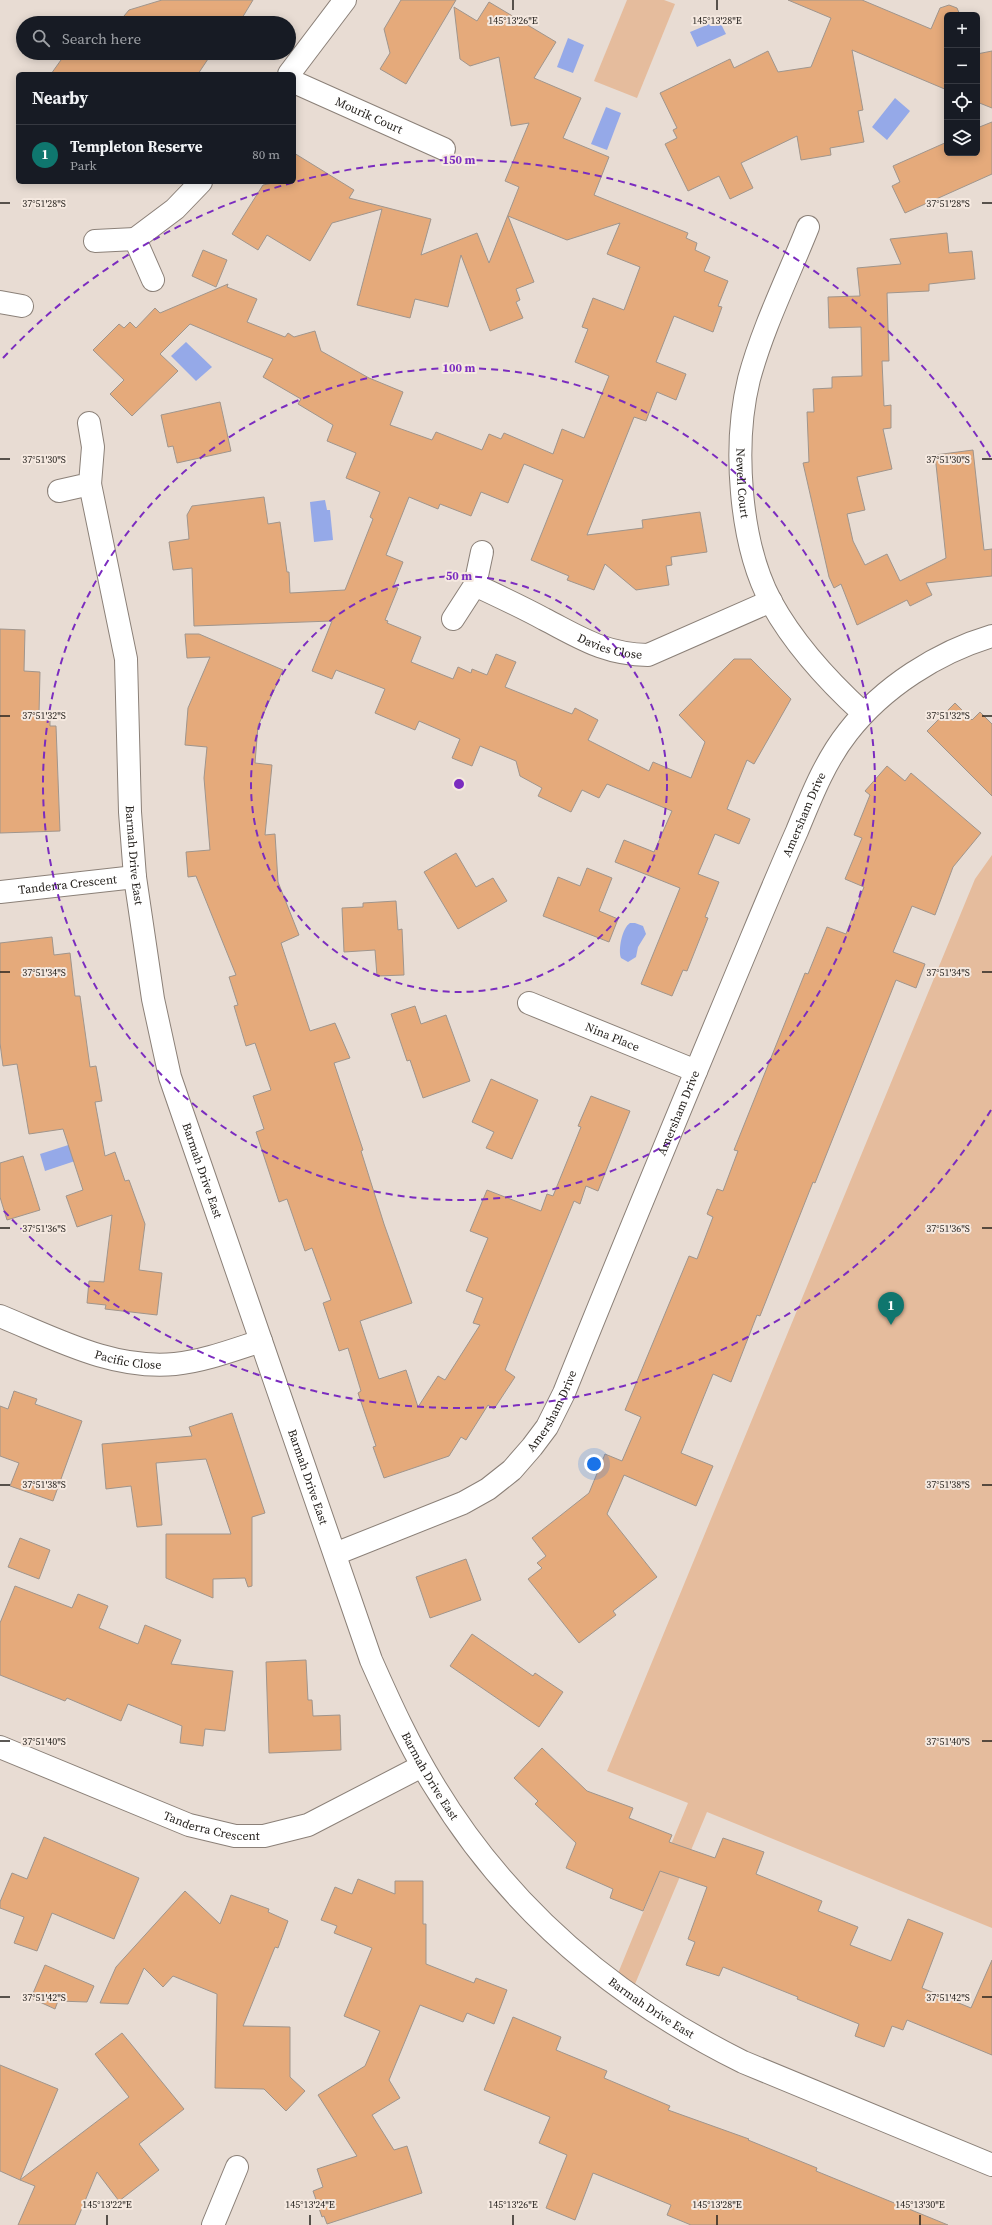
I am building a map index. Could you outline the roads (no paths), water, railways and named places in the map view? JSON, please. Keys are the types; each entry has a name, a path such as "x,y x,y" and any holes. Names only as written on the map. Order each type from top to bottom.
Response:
{"street":[{"path":"291,72 345,0"},
{"name":"Mourik Court","path":"296,83 444,149"},
{"path":"95,241 135,239 176,209 199,184"},
{"name":"Newell Court","path":"808,227 749,379 741,434 740,459 745,516 752,546 771,601 813,664 863,714"},
{"path":"135,239 153,280"},
{"path":"0,302 22,306"},
{"name":"Barmah Drive East","path":"90,423 93,447 90,484 126,659 130,812 135,877 153,999 170,1077 371,1660 393,1710 422,1766 452,1814 476,1847 525,1905 580,1956 640,2003 704,2042 743,2062 992,2165"},
{"path":"59,491 90,484"},
{"path":"453,619 475,585 482,552"},
{"name":"Davies Close","path":"475,585 588,643 617,652 648,655 771,601"},
{"name":"Amersham Drive","path":"335,1554 463,1503 488,1489 512,1470 548,1427 564,1393 696,1071 818,783 846,733 863,714 902,681 949,652 992,636"},
{"name":"Tanderra Crescent","path":"0,892 135,877"},
{"name":"Nina Place","path":"529,1003 696,1071"},
{"name":"Pacific Close","path":"0,1316 86,1352 107,1358 139,1364 175,1364 193,1361 261,1342"},
{"name":"Tanderra Crescent","path":"0,1747 189,1824 235,1836 264,1836 308,1825 422,1766"},
{"path":"213,2225 237,2167"}],"water":[{"path":"719,20 726,34 697,47 690,32"},
{"path":"568,38 584,45 573,73 557,67"},
{"path":"895,98 910,111 887,140 872,127"},
{"path":"606,107 621,113 607,150 591,144"},
{"path":"186,342 212,367 196,381 171,356"},
{"path":"325,500 327,510 330,510 333,540 314,542 310,502"},
{"path":"630,923 643,926 646,934 638,947 636,957 628,962 621,958 620,950 621,939 625,929"},
{"path":"81,1141 87,1157 45,1171 40,1154"}],"place":[{"name":"Templeton Reserve","path":"891,1325"}]}
